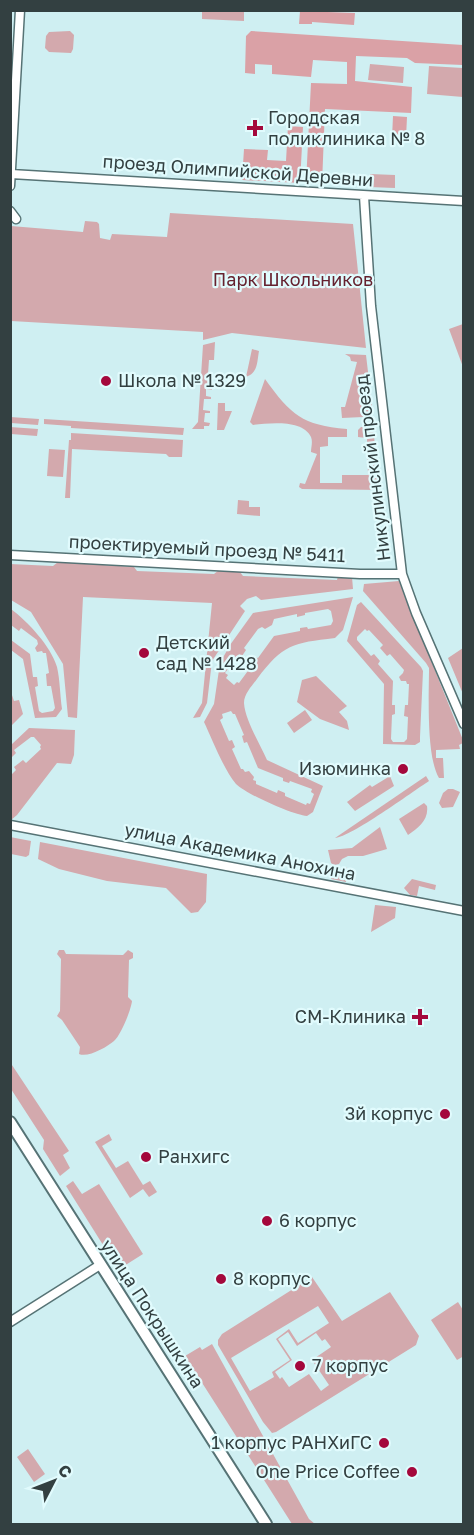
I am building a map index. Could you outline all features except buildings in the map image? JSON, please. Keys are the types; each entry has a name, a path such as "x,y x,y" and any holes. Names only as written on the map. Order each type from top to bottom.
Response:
{"main road":[{"name":"улица Покрышкина","path":"10,1122 266,1524"}],"street":[{"path":"10,186 20,10"},
{"name":"проезд Олимпийской Деревни","path":"11,174 464,201"},
{"name":"Никулинский проезд","path":"364,196 370,306 402,574 416,613 464,724"},
{"path":"10,211 16,219"},
{"name":"проектируемый проезд № 5411","path":"10,555 360,574 402,574"},
{"name":"улица Академика Анохина","path":"10,825 464,911"},
{"path":"10,1322 100,1265"}],"green space":[{"path":"202,11 244,11 244,21 202,19"},
{"path":"70,31 74,35 71,53 49,52 45,48 46,36 49,32"},
{"path":"370,64 404,67 403,83 368,80"},
{"path":"429,66 463,68 463,97 427,94"},
{"path":"370,174 395,175 395,188 369,187"},
{"name":"Парк Школьников","path":"170,213 353,224 366,348 232,333 203,340 203,332 11,321 11,226 83,232 85,221 97,222 100,238 110,240 112,234 167,237"},
{"path":"464,324 463,367 449,329"},
{"path":"215,342 214,360 209,360 208,374 213,375 212,390 206,389 206,396 211,399 204,399 203,410 210,411 210,413 205,413 204,422 210,423 209,426 204,426 204,429 192,429 198,422 203,345"},
{"path":"252,349 259,351 257,363 253,373 246,377"},
{"path":"345,354 366,355 373,414 342,418 341,407 345,407 357,362 351,361 350,357"},
{"path":"265,379 282,401 299,416 319,425 347,429 347,437 328,437 328,446 320,447 320,483 342,483 342,475 368,475 367,438 358,437 358,430 361,427 373,427 380,490 302,489 299,487 300,483 305,484 317,454 311,452 312,439 307,431 293,425 276,423 253,425 250,422"},
{"path":"218,403 225,403 225,411 232,411 224,430 217,430"},
{"path":"10,417 39,419 38,425 11,423"},
{"path":"44,419 184,428 183,435 71,428 71,426 44,424"},
{"path":"10,427 38,429 37,436 11,434"},
{"path":"71,433 183,440 182,457 169,457 166,454 72,449 70,498 65,498"},
{"path":"49,449 65,450 63,477 47,476"},
{"path":"238,500 249,501 249,507 260,507 260,516 237,514"},
{"path":"58,562 134,567 137,571 214,574 219,570 240,572 243,576 337,580 338,576 352,577 353,589 261,600 256,596 247,599 240,606 245,611 212,661 207,703 200,717 193,718 202,703 212,603 83,597 77,718 68,717 63,664 31,612 11,600 10,564 53,566"},
{"path":"399,581 463,740 463,743 459,745 460,749 436,750 436,758 443,758 444,778 439,778 435,768 430,741 429,668 363,591 364,584"},
{"path":"353,597 343,630 335,638 299,644 282,652 266,667 244,700 247,717 267,760 323,786 313,812 307,816 270,803 236,784 223,763 204,722 214,704 220,663 253,613","holes":["328,609 331,611 333,621 331,625 300,628 300,631 274,636 258,658 255,657 251,662 253,664 239,683 234,685 226,678 228,675 225,673 239,654 242,656 246,650 244,648 258,629 262,627 265,629 272,625 274,619 297,614 297,617 305,613","231,711 235,714 244,735 242,736 244,743 247,742 258,768 283,778 283,781 289,783 290,781 312,789 311,792 314,794 310,804 306,805 285,796 285,793 278,790 277,793 256,784 249,771 245,772 241,769 232,749 235,747 232,740 229,741 220,720 223,718 222,714"]},
{"path":"361,602 423,671 420,742 415,745 383,744 384,684 347,641 357,605","holes":["365,629 369,630 383,645 380,648 387,656 390,654 404,670 399,677 401,681 409,684 408,705 405,705 404,716 408,717 407,739 404,742 393,742 391,739 392,715 395,714 395,705 392,705 393,681 378,664 380,661 374,654 371,656 357,640"]},
{"path":"11,609 38,635 54,659 58,672 62,709 56,717 35,718 23,659 11,650 11,640 30,654 33,677 37,677 38,686 35,687 39,711 42,713 53,711 55,708 51,686 47,686 46,674 49,673 46,653 37,652 35,648 38,644 37,640 21,628 19,631 11,625"},
{"path":"463,648 463,694 448,658"},
{"path":"316,676 347,706 339,712 347,721 349,730 320,719 297,702 302,680"},
{"path":"11,692 14,701 19,700 23,714 11,726"},
{"path":"305,710 312,720 294,733 287,723"},
{"path":"29,728 75,730 74,755 71,764 57,763 11,820 11,775 16,770 14,767 23,760 26,763 41,749 41,745 34,737 31,737 14,750 16,753 11,758 11,745"},
{"path":"390,776 394,786 355,811 347,802 370,785 372,787"},
{"path":"426,776 429,781 396,804 354,830 335,838"},
{"path":"448,789 460,792 453,807 442,808 439,803 443,793"},
{"path":"424,803 427,806 425,819 408,835 399,819"},
{"path":"380,827 387,849 363,856 348,856 339,864 331,863 328,850 352,848"},
{"path":"10,837 31,841 29,855 26,857 11,854"},
{"path":"40,842 207,874 206,902 198,912 191,913 166,888 107,881 59,869 38,859"},
{"path":"347,867 346,882 331,879 332,873"},
{"path":"412,879 436,885 435,890 419,886 417,896 410,895 404,888"},
{"path":"375,905 396,907 395,918 371,932"},
{"path":"59,950 64,950 66,954 123,955 128,950 133,953 133,958 129,960 128,997 132,1001 130,1010 114,1041 92,1053 79,1054 80,1047 57,1016 60,1011 61,959 57,954"},
{"path":"10,1062 69,1151 63,1155 70,1168 60,1176 43,1149 44,1140 11,1089"},
{"path":"109,1134 112,1140 102,1146 116,1168 128,1161 143,1185 150,1181 157,1192 149,1197 143,1189 130,1198 95,1142"},
{"path":"73,1181 82,1194 99,1184 143,1254 124,1266 135,1283 130,1288 66,1186"},
{"path":"312,1277 342,1321 390,1292 419,1336 416,1345 272,1433 263,1422 218,1345 222,1334","holes":["318,1306 329,1323 298,1343 289,1329 276,1339 290,1360 272,1372 274,1377 250,1391 231,1358","288,1332 297,1346 316,1333 331,1347 312,1360 329,1385 321,1391 309,1374 289,1387 275,1372 292,1360 278,1339"]},
{"path":"458,1302 463,1310 464,1356 457,1360 431,1320"},
{"path":"212,1344 309,1519 315,1524 292,1524 185,1356 200,1347 202,1350"},
{"path":"28,1449 45,1474 34,1482 17,1457"}],"shaded area":[{"path":"300,11 355,13 354,25 312,22 312,24 299,24"},
{"path":"251,31 463,45 463,65 415,63 407,58 356,56 355,81 412,87 411,113 325,109 322,184 306,183 311,83 347,84 347,62 313,60 311,77 272,74 272,65 255,64 255,74 245,73 246,36"},
{"path":"393,116 407,117 406,138 392,138"},
{"path":"288,126 303,127 300,183 242,180 244,149 268,150 267,160 286,161"}],"place":[{"name":"Городская поликлиника № 8","path":"255,128"},
{"name":"Школа № 1329","path":"106,381"},
{"name":"Детский сад № 1428","path":"144,653"},
{"name":"Изюминка","path":"403,769"},
{"name":"СМ-Клиника","path":"420,1017"},
{"name":"3й корпус","path":"445,1114"},
{"name":"Ранхигс","path":"146,1157"},
{"name":"6 корпус","path":"267,1221"},
{"name":"8 корпус","path":"221,1279"},
{"name":"7 корпус","path":"300,1366"},
{"name":"1 корпус РАНХиГС","path":"384,1443"},
{"name":"One Price Coffee","path":"412,1472"}]}
